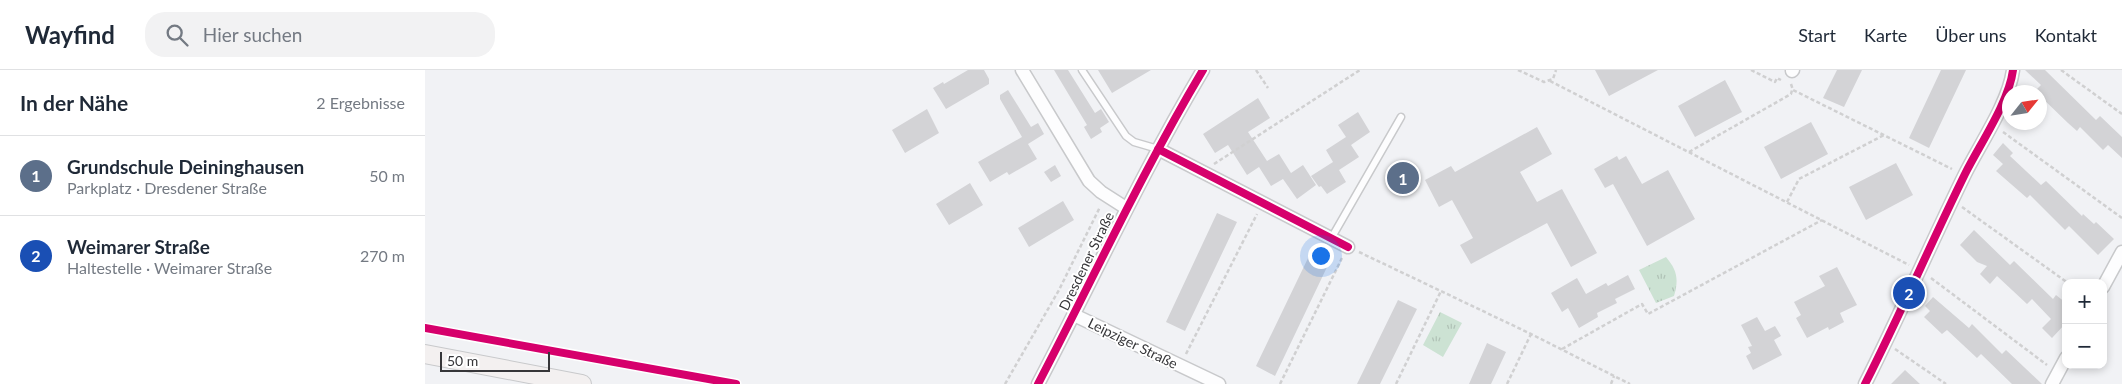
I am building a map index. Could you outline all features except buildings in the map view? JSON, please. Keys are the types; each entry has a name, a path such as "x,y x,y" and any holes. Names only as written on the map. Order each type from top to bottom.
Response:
{"main road":[{"path":"425,354 582,384"}],"street":[{"path":"1022,70 1089,181 1126,208"},
{"name":"Dresdener Straße","path":"1038,384 1126,208 1168,129 1203,70"},
{"path":"1865,384 1965,175 1992,124 2012,80 2013,70"},
{"path":"1158,149 1349,247"},
{"path":"2107,280 2122,252"},
{"name":"Leipziger Straße","path":"1074,315 1219,384"},
{"path":"2055,378 2062,365"}],"lane":[{"path":"1082,70 1126,136 1134,142 1158,149"},
{"path":"1332,237 1401,117"}],"path":[{"path":"1256,70 1268,88"},
{"path":"1202,172 1360,70"},
{"path":"1518,70 1544,82 1550,81 1920,270 2055,378"},
{"path":"1550,81 1556,70"},
{"path":"1751,70 1775,82 1777,78 1792,85 1793,90 1965,175"},
{"path":"2061,70 2122,114"},
{"path":"1689,152 1791,94 1793,90"},
{"path":"1992,124 2122,218"},
{"path":"1787,202 1799,179 1884,134"},
{"path":"1005,384 1059,290 1107,195"},
{"path":"1953,201 2062,279"},
{"path":"1180,366 1263,204"},
{"path":"1561,349 1642,304 1648,314 1822,220"},
{"path":"1280,384 1349,247 1531,334 1630,384"},
{"path":"1396,384 1441,291"},
{"path":"1507,384 1531,334"},
{"path":"1886,342 1946,384"},
{"path":"1611,384 1614,376"}],"green space":[{"path":"1666,257 1673,266 1676,275 1676,290 1674,296 1656,303 1639,270"},
{"path":"1440,312 1462,323 1443,357 1423,345"}],"cycle path":[{"path":"1038,384 1138,186 1203,70"},
{"path":"1865,384 1965,174 2000,109 2006,96 2013,70"},
{"path":"1158,149 1348,247"},
{"path":"425,328 736,384"}],"place":[{"name":"Grundschule Deininghausen","path":"1403,178"},
{"name":"Weimarer Straße","path":"1909,293"}]}
